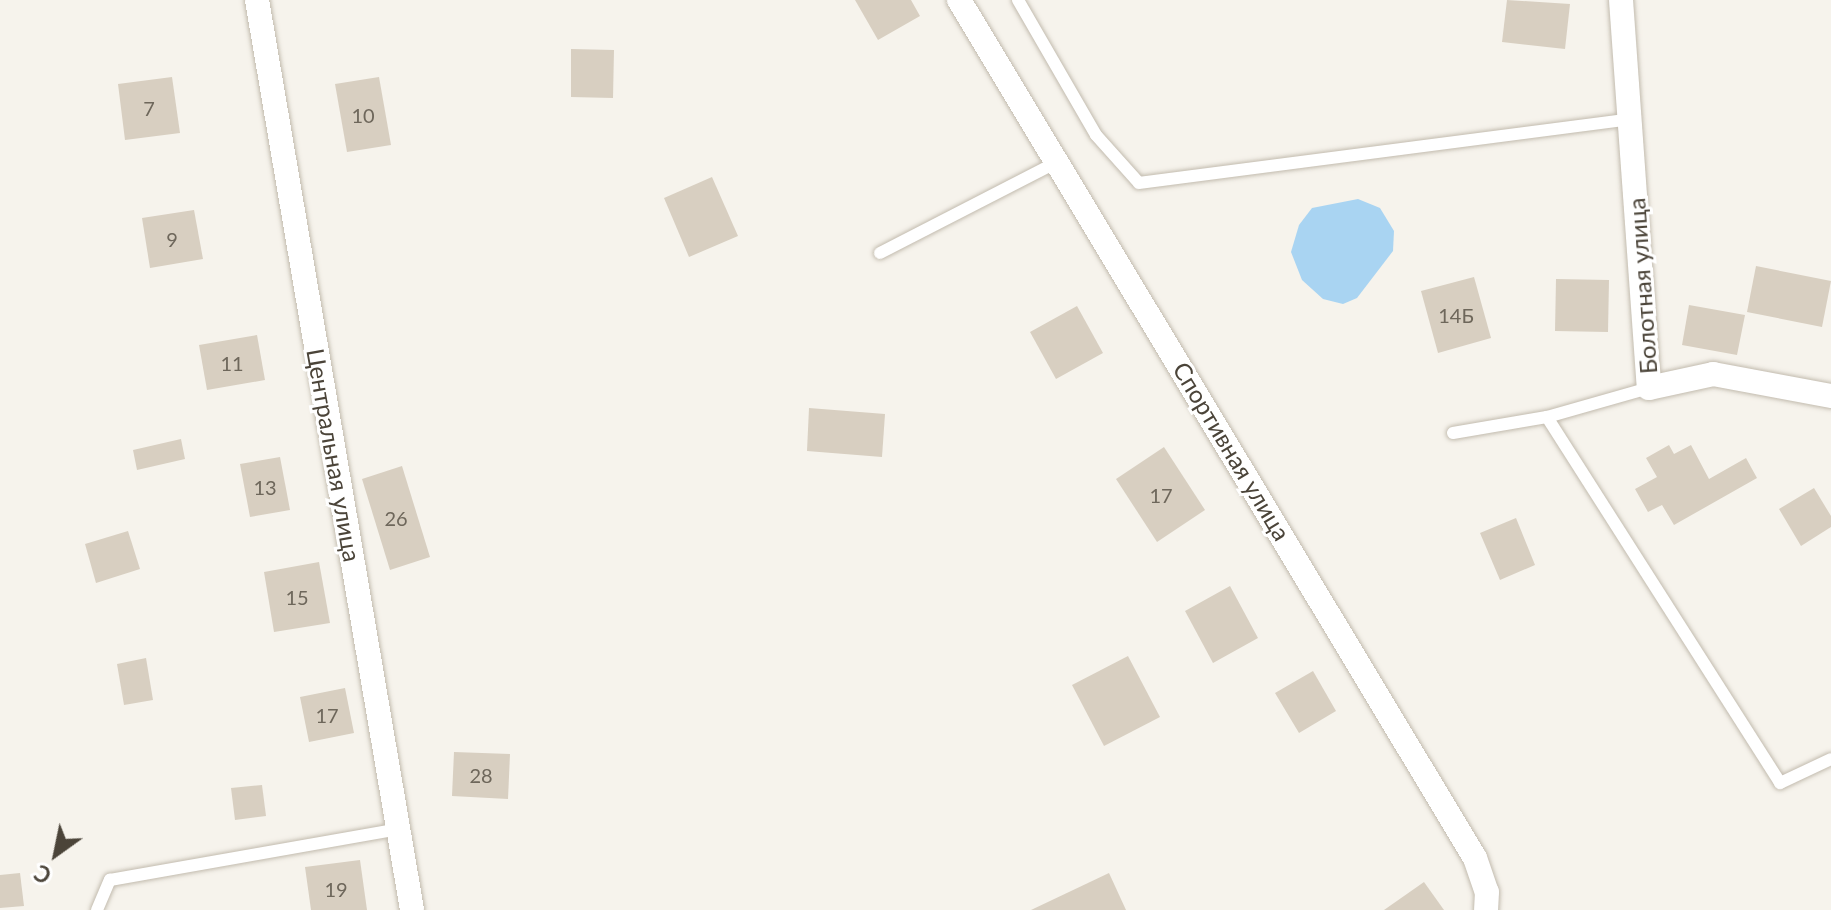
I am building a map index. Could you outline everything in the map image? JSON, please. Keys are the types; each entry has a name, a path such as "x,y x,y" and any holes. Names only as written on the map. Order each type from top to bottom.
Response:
{"street":[{"name":"Центральная улица","path":"257,0 412,910"},
{"name":"Спортивная улица","path":"959,0 1059,161 1475,858 1487,892 1486,910"},
{"name":"Болотная улица","path":"1621,0 1649,388 1713,374 1831,396"}],"lane":[{"path":"1018,0 1096,135 1139,183 1629,119"},
{"path":"880,253 1059,161"},
{"path":"1453,433 1547,417 1649,388"},
{"path":"1547,417 1780,783 1831,759"},
{"path":"97,910 110,880 399,829"}],"water":[{"path":"1358,199 1380,208 1394,231 1393,251 1357,298 1343,304 1323,299 1302,280 1291,252 1299,225 1312,208"}],"building":[{"path":"855,0 911,0 920,16 878,40"},
{"path":"1507,0 1570,4 1565,49 1502,42"},
{"path":"571,49 614,50 613,98 571,97"},
{"path":"172,77 180,133 125,140 118,84"},
{"path":"379,77 391,145 347,152 335,84"},
{"path":"712,177 738,236 689,257 664,198"},
{"path":"194,210 203,259 150,268 142,218"},
{"path":"1756,266 1831,281 1822,327 1747,312"},
{"path":"1474,277 1491,338 1438,353 1421,291"},
{"path":"1556,279 1609,280 1608,332 1555,331"},
{"path":"1689,305 1745,315 1737,355 1682,345"},
{"path":"1077,306 1103,353 1056,379 1030,332"},
{"path":"257,335 265,380 207,390 199,345"},
{"path":"809,408 885,414 882,457 807,451"},
{"path":"181,439 185,459 137,470 133,450"},
{"path":"1669,445 1674,454 1691,445 1709,479 1746,458 1757,478 1674,525 1662,505 1648,512 1635,489 1657,477 1646,458"},
{"path":"1164,447 1205,510 1157,542 1116,479"},
{"path":"280,457 290,510 250,517 240,464"},
{"path":"402,466 430,557 390,570 362,479"},
{"path":"1814,488 1831,516 1831,527 1801,546 1779,509"},
{"path":"1516,518 1535,565 1500,580 1480,533"},
{"path":"128,531 140,569 96,583 85,544"},
{"path":"319,562 330,623 274,632 264,572"},
{"path":"1230,586 1258,638 1213,663 1185,611"},
{"path":"1128,656 1160,717 1104,746 1072,685"},
{"path":"146,658 153,700 124,705 117,664"},
{"path":"1313,671 1336,711 1299,733 1275,693"},
{"path":"345,688 354,733 309,742 300,697"},
{"path":"454,752 510,754 508,799 452,796"},
{"path":"262,785 266,816 235,820 231,788"},
{"path":"360,860 367,910 311,910 305,867"},
{"path":"20,873 24,906 0,908 0,875"},
{"path":"1109,873 1126,910 1031,910"},
{"path":"1424,882 1444,910 1384,910"}]}
